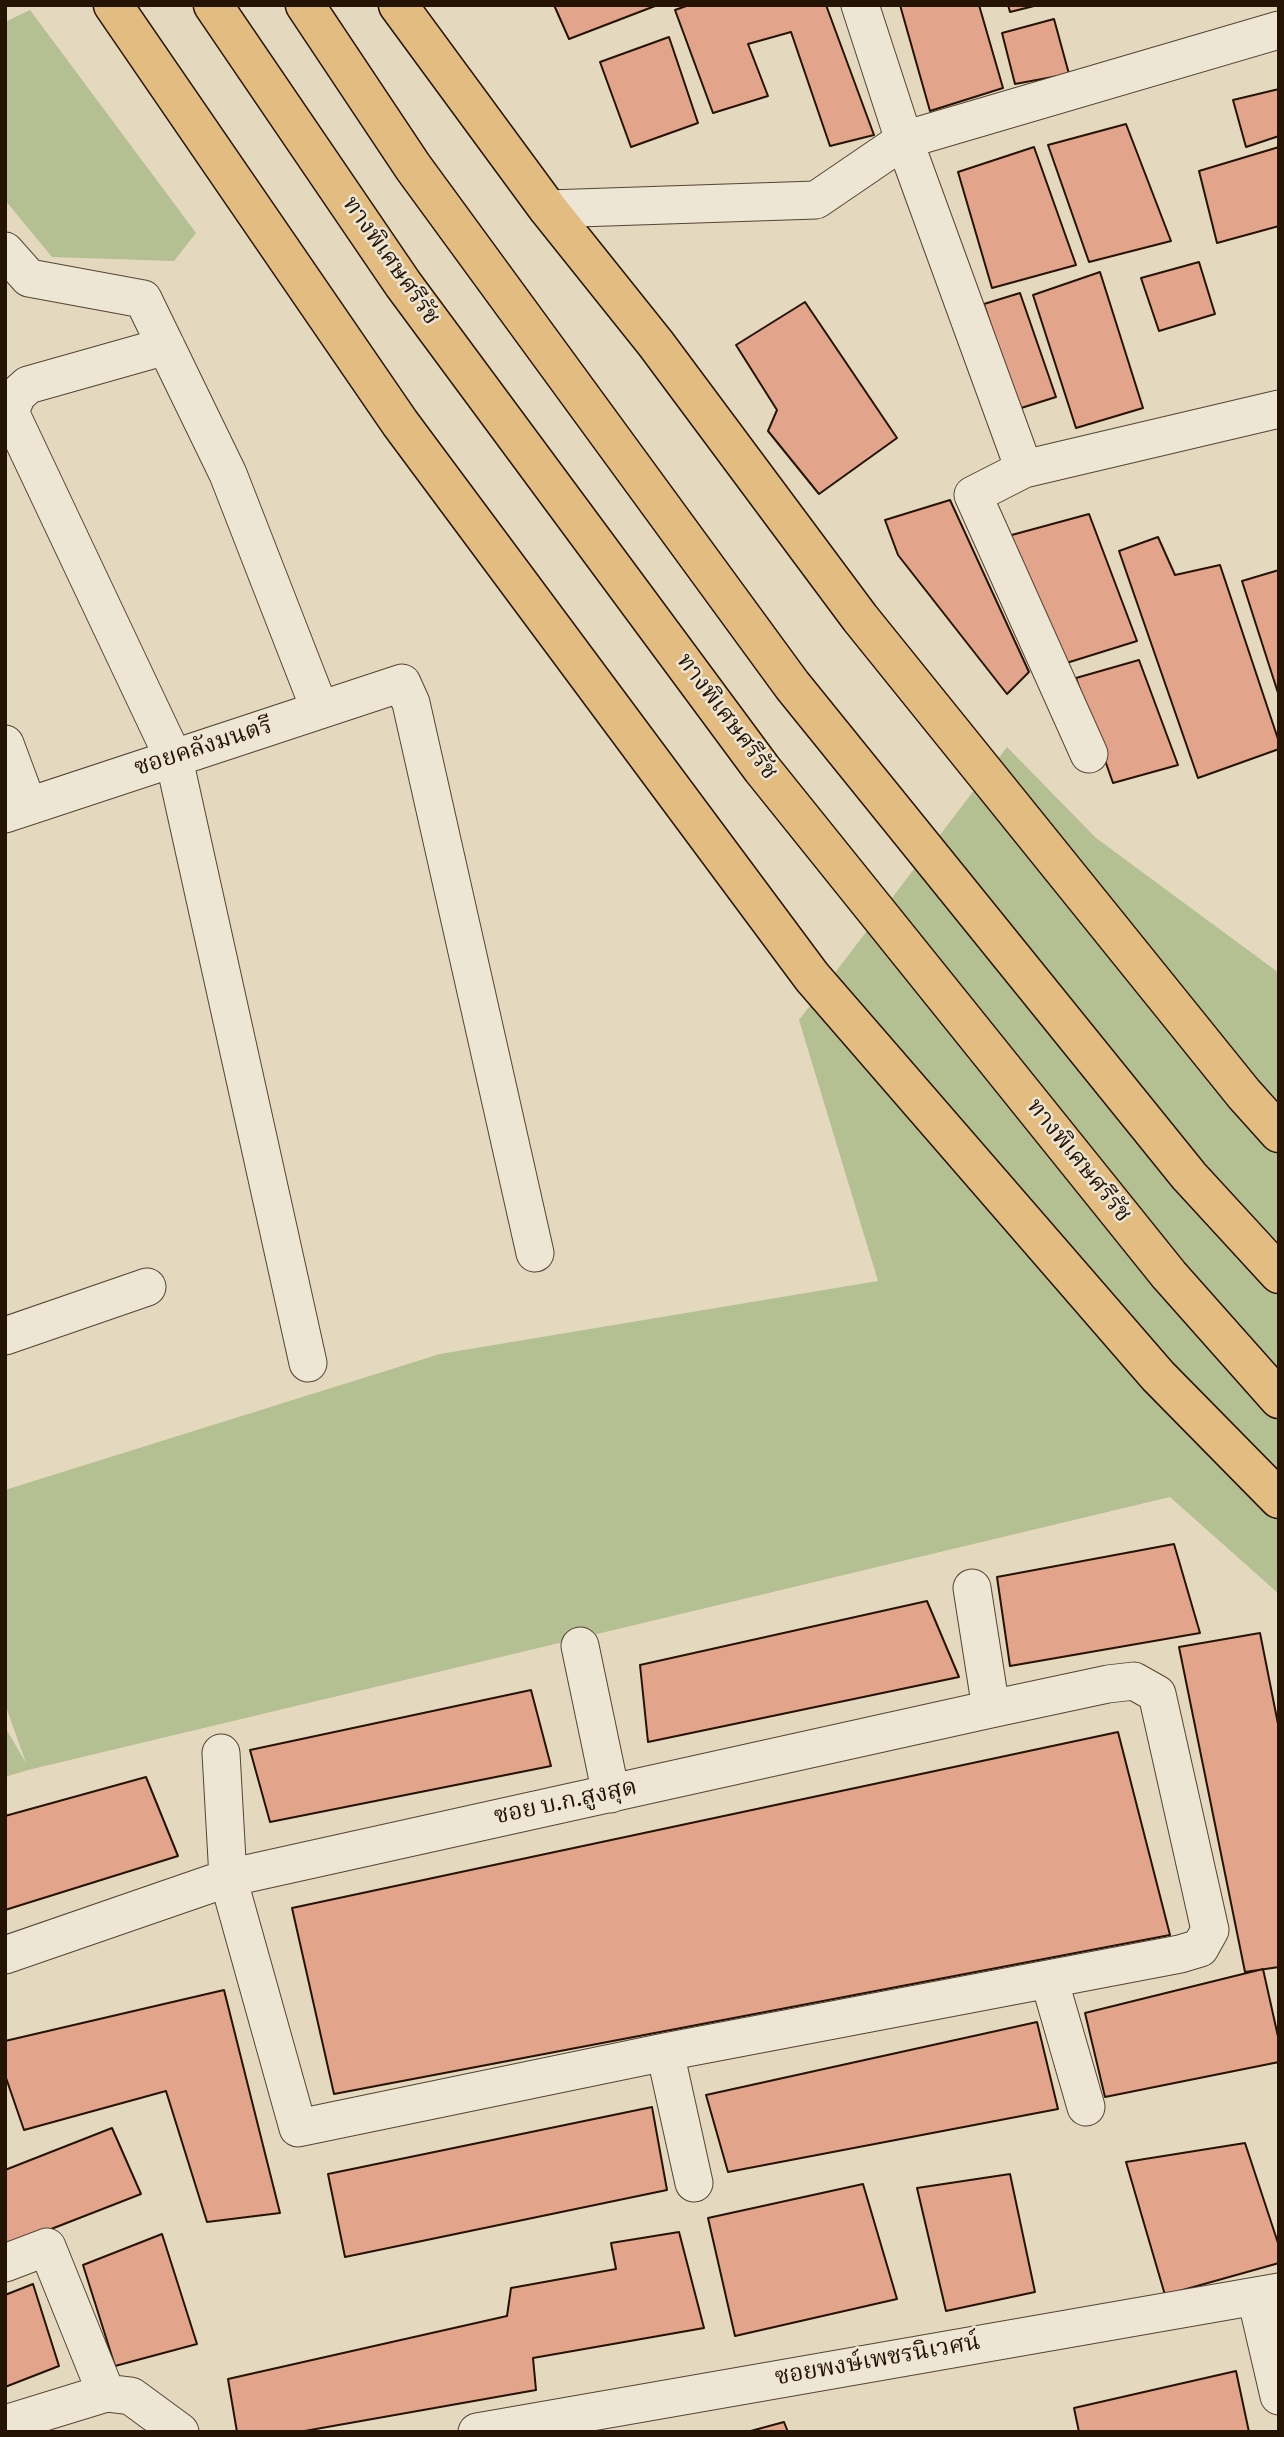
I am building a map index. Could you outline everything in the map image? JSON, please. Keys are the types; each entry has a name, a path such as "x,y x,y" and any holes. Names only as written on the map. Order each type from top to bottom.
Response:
{"highway":[{"path":"113,5 400,423 812,977 1158,1376 1279,1499"},
{"name":"ทางพิเศษศรีรัช","path":"213,5 402,284 762,769 1169,1275 1279,1399"},
{"path":"304,5 413,167 792,685 1189,1176 1279,1274"},
{"path":"398,5 548,209 656,344 860,618 1227,1073 1279,1133"}],"street":[{"path":"860,5 904,139 1024,469"},
{"path":"548,209 816,200 904,139 1279,30"},
{"path":"5,251 29,278 144,299 228,474 320,710"},
{"path":"166,346 28,385 17,395 10,412 174,759 308,1363"},
{"path":"1089,754 973,495 1024,469 1279,408"},
{"name":"ซอยคลังมนตรี","path":"17,810 402,683 411,703 535,1254"},
{"path":"5,744 17,810"},
{"path":"5,1336 147,1287"},
{"path":"972,1588 991,1709"},
{"path":"580,1646 611,1794"},
{"name":"ซอย บ.ก.สูงสุด","path":"5,1955 228,1878 991,1709 1134,1681 1157,1694 1210,1930 1200,1948 1049,1979"},
{"path":"221,1753 228,1878 299,2129 665,2052 1049,1979 1086,2107"},
{"path":"665,2052 694,2183"},
{"path":"5,2263 47,2247 106,2393"},
{"path":"1267,2294 1279,2396"},
{"name":"ซอยพงษ์เพชรนิเวศน์","path":"477,2432 1267,2294"},
{"path":"10,2426 106,2393 131,2396 180,2432"}],"green space":[{"path":"30,10 196,233 174,261 52,257 5,200 5,22"},
{"path":"1007,747 1096,838 1279,973 1279,1594 1170,1497 5,1777 5,1727 26,1763 5,1704 5,1490 440,1354 878,1281 799,1020"}],"building":[{"path":"554,5 655,5 655,6 569,39"},
{"path":"689,5 826,5 874,135 830,146 791,32 748,44 768,96 713,113 675,10"},
{"path":"900,5 979,5 1003,88 930,111"},
{"path":"1008,5 1038,5 1010,12"},
{"path":"1054,19 1069,74 1015,84 1002,33"},
{"path":"669,37 698,123 631,147 600,62"},
{"path":"1279,89 1279,136 1246,147 1233,100"},
{"path":"1126,124 1171,241 1089,262 1048,145"},
{"path":"1034,147 1076,265 992,288 958,172"},
{"path":"1279,147 1279,226 1217,243 1199,171"},
{"path":"1199,262 1215,314 1159,331 1141,278"},
{"path":"1100,272 1143,408 1076,428 1033,295"},
{"path":"1020,293 1056,397 1018,409 984,304"},
{"path":"805,302 897,438 819,494 768,431 777,410 736,345"},
{"path":"950,500 1029,672 1007,694 898,555 885,520"},
{"path":"1089,514 1137,641 1060,665 1008,536"},
{"path":"1158,537 1175,575 1220,565 1279,742 1279,749 1198,778 1119,551"},
{"path":"1279,570 1279,696 1242,581"},
{"path":"1139,660 1178,765 1113,783 1076,678"},
{"path":"1174,1544 1200,1633 1010,1666 997,1577"},
{"path":"927,1601 959,1677 648,1742 640,1665"},
{"path":"1260,1633 1279,1729 1279,1967 1245,1972 1179,1647"},
{"path":"531,1690 551,1766 270,1822 250,1750"},
{"path":"1118,1732 1170,1935 334,2094 292,1908"},
{"path":"146,1777 178,1856 5,1910 5,1816"},
{"path":"1263,1969 1279,2041 1279,2062 1105,2097 1085,2013"},
{"path":"224,1990 280,2213 207,2222 166,2091 24,2130 5,2075 5,2041"},
{"path":"1037,2022 1058,2109 728,2172 706,2095"},
{"path":"652,2107 667,2190 345,2257 328,2174"},
{"path":"112,2128 141,2194 5,2247 5,2170"},
{"path":"1245,2143 1279,2246 1279,2263 1165,2295 1126,2162"},
{"path":"1010,2174 1035,2292 946,2311 917,2188"},
{"path":"863,2184 897,2299 735,2336 708,2218"},
{"path":"679,2232 704,2328 533,2358 536,2390 299,2432 237,2432 228,2379 507,2316 511,2288 616,2269 611,2243"},
{"path":"162,2234 197,2344 115,2366 83,2265"},
{"path":"33,2284 59,2366 5,2387 5,2295"},
{"path":"1236,2371 1249,2432 1079,2432 1074,2408"},
{"path":"784,2422 788,2432 747,2432"}]}
